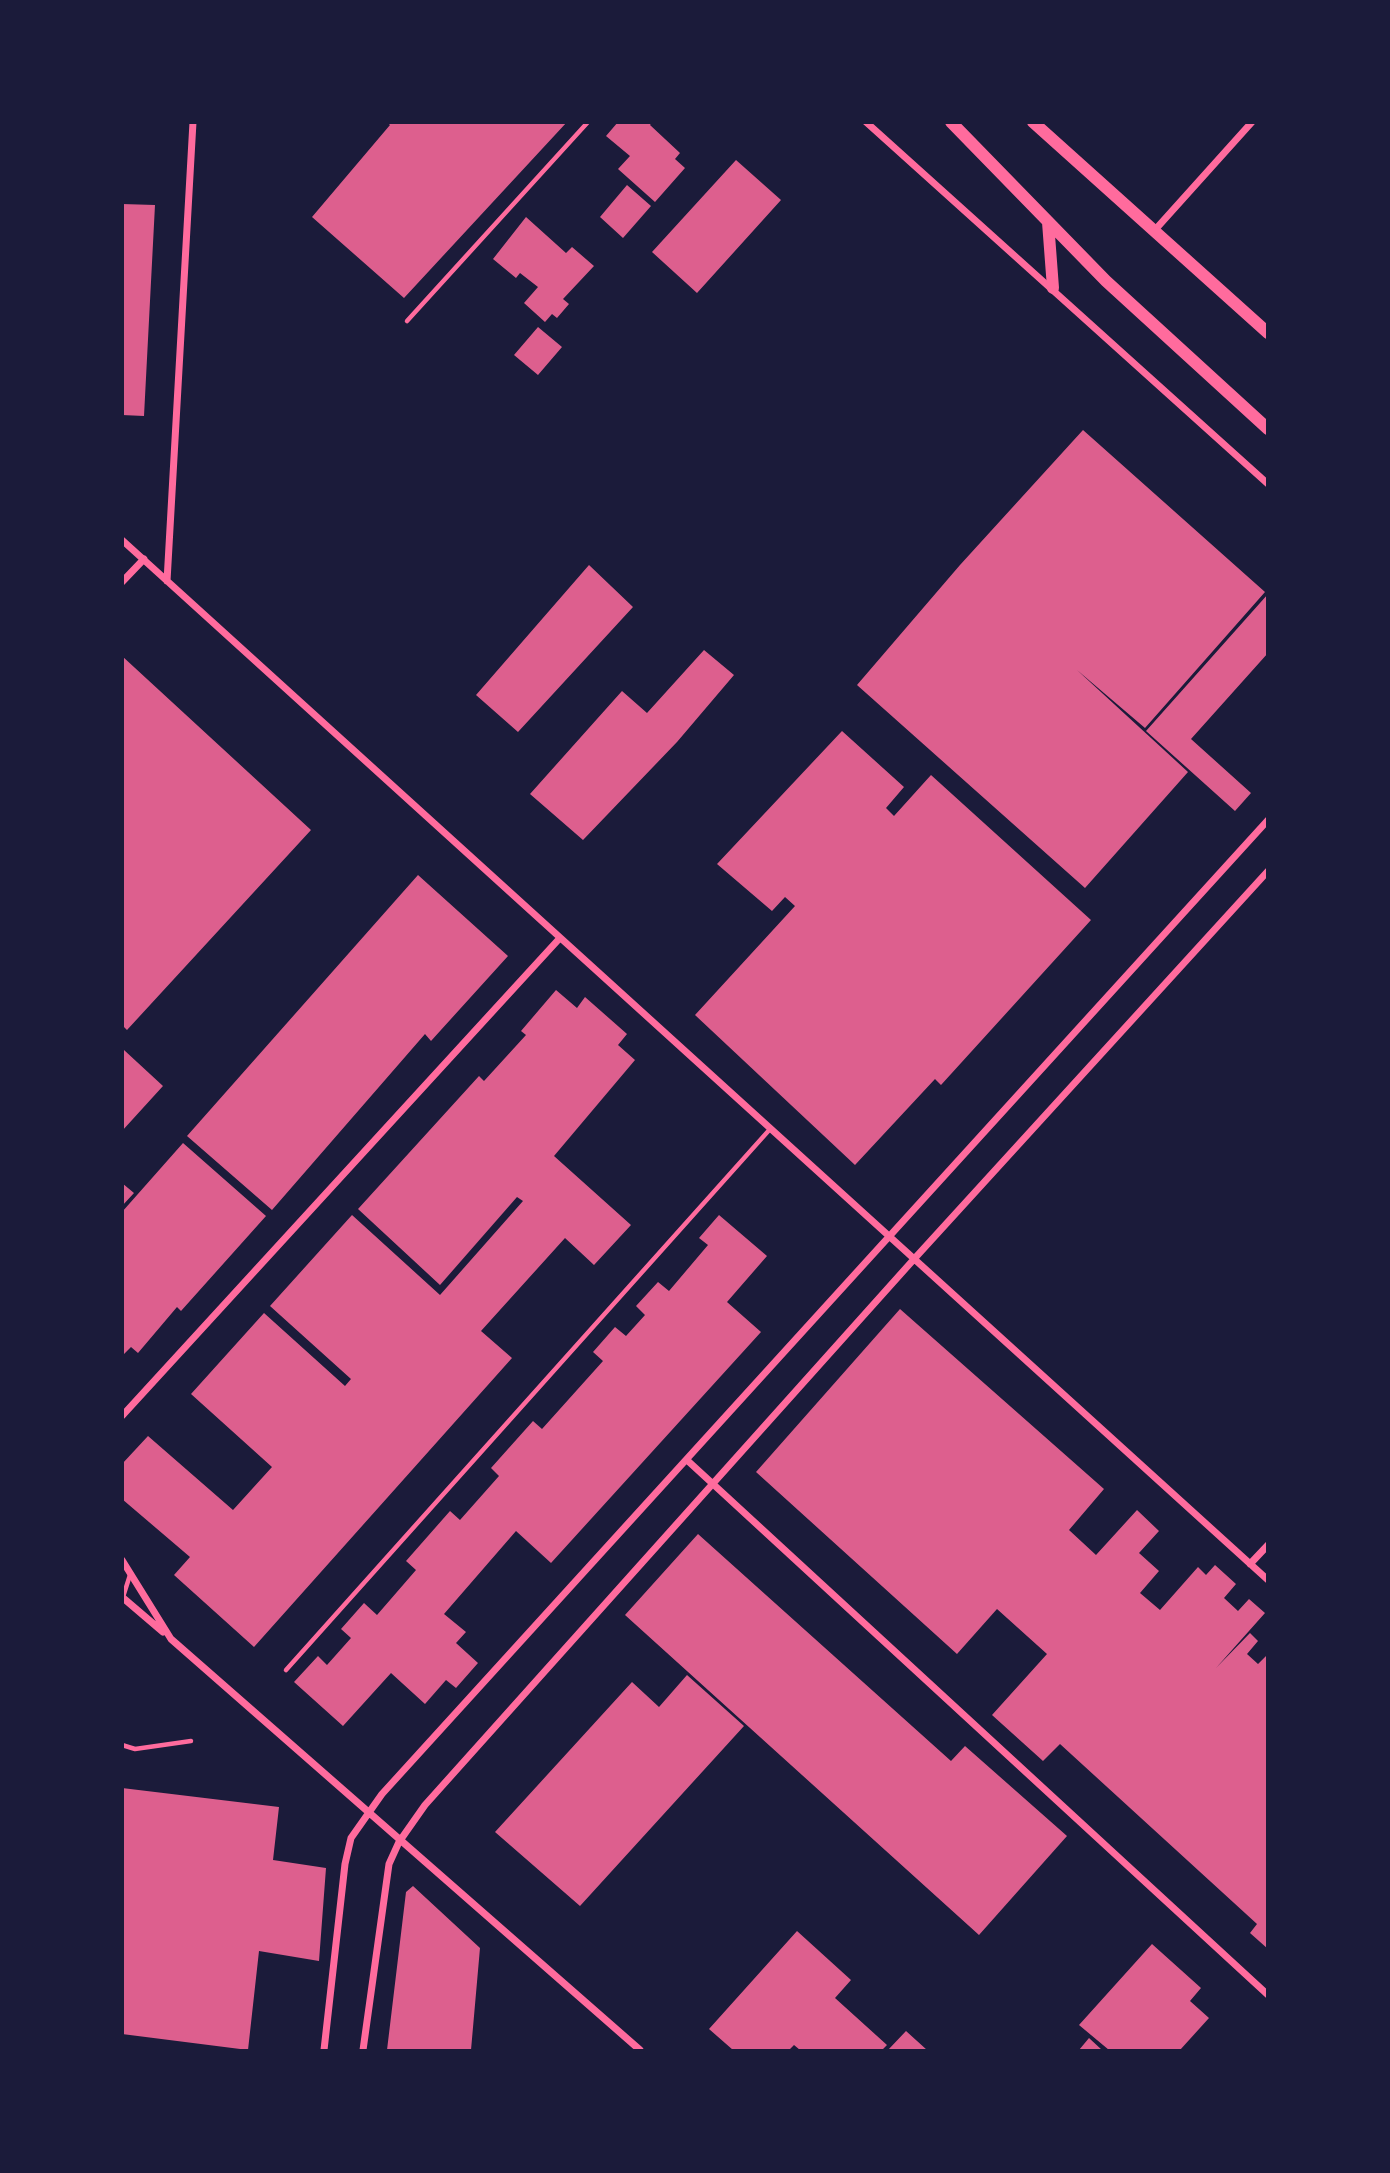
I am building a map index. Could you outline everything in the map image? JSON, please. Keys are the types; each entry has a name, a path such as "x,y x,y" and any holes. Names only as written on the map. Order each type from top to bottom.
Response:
{"main road":[{"path":"951,122 1106,281 1268,429"},
{"path":"1033,122 1268,333"},
{"path":"1048,222 1053,288"}],"street":[{"path":"167,580 193,122"},
{"path":"866,122 1268,484"},
{"path":"1154,232 1252,122"},
{"path":"122,540 559,939 890,1234 1268,1580"},
{"path":"122,582 144,559"},
{"path":"324,2050 345,1864 351,1838 368,1814 890,1234 1268,820"},
{"path":"363,2050 384,1883 399,1842 425,1805 714,1486 915,1258 1268,871"},
{"path":"122,1416 559,939"},
{"path":"688,1461 1268,1995"},
{"path":"1250,1564 1268,1545"},
{"path":"122,1560 171,1639"},
{"path":"123,1598 640,2050"}],"lane":[{"path":"407,321 588,122"},
{"path":"286,1670 771,1128"},
{"path":"123,1598 131,1571"},
{"path":"122,1745 135,1749 191,1741"}],"building":[{"path":"387,122 567,122 404,298 312,217 390,125"},
{"path":"618,122 652,122 650,125 680,153 675,159 685,168 655,202 618,169 630,156 606,136"},
{"path":"736,160 781,200 697,293 652,252"},
{"path":"627,185 651,206 623,238 600,217"},
{"path":"122,204 155,205 144,416 122,415"},
{"path":"526,217 566,253 572,247 594,266 563,299 569,304 557,318 552,314 545,322 524,303 538,287 520,273 516,278 493,259"},
{"path":"538,327 562,347 538,375 514,355"},
{"path":"1083,430 1265,592 1145,728 1077,670 1188,772 1085,888 857,685 960,565"},
{"path":"589,565 633,607 518,732 476,695"},
{"path":"1268,594 1268,653 1191,739 1251,793 1235,811 1146,731"},
{"path":"704,650 734,675 677,742 583,840 530,794 622,691 647,713"},
{"path":"122,656 311,830 127,1030 122,1025"},
{"path":"842,731 904,787 886,808 894,816 931,775 1091,920 941,1085 935,1079 855,1165 695,1015 795,906 785,897 772,911 717,864"},
{"path":"418,875 508,956 431,1041 425,1034 272,1210 187,1136"},
{"path":"556,990 577,1008 585,997 627,1034 618,1045 635,1060 554,1156 631,1225 594,1265 565,1238 481,1331 512,1358 254,1647 174,1575 190,1557 122,1499 122,1464 148,1436 233,1510 272,1467 191,1394 264,1313 345,1386 351,1379 270,1306 352,1215 440,1295 523,1201 517,1197 440,1285 358,1209 479,1076 484,1081 526,1035 521,1031"},
{"path":"122,1051 163,1086 122,1131"},
{"path":"183,1143 266,1216 181,1311 177,1307 138,1353 131,1347 122,1356 122,1212"},
{"path":"122,1183 134,1193 122,1206"},
{"path":"719,1215 767,1256 727,1302 761,1332 551,1563 516,1531 444,1614 466,1632 456,1643 478,1663 456,1688 446,1680 425,1704 391,1673 343,1726 294,1682 318,1656 327,1665 351,1638 341,1629 364,1603 377,1615 416,1570 406,1561 450,1511 460,1520 499,1476 491,1468 533,1421 542,1429 603,1361 593,1352 615,1327 626,1336 645,1315 636,1306 658,1282 669,1291 708,1245 699,1238"},
{"path":"900,1309 1104,1489 1069,1530 1096,1555 1137,1510 1159,1531 1139,1553 1159,1571 1140,1593 1160,1610 1198,1567 1206,1575 1215,1565 1236,1584 1224,1598 1238,1611 1249,1599 1265,1613 1216,1668 1250,1633 1258,1641 1247,1654 1258,1664 1268,1654 1268,1949 1250,1933 1257,1924 1060,1744 1043,1761 992,1715 1047,1654 997,1609 957,1654 756,1472"},
{"path":"698,1534 951,1761 965,1746 1067,1836 979,1935 625,1615"},
{"path":"687,1675 744,1726 580,1906 495,1832 632,1682 659,1707"},
{"path":"122,1788 279,1807 273,1860 326,1868 319,1961 259,1951 248,2050 122,2034"},
{"path":"413,1886 480,1948 471,2050 387,2050 406,1892"},
{"path":"797,1931 851,1980 835,1998 887,2045 882,2050 800,2050 794,2045 789,2050 733,2050 709,2029"},
{"path":"1152,1944 1201,1988 1190,2001 1209,2018 1180,2050 1109,2050 1079,2025"},
{"path":"906,2031 927,2050 888,2050"},
{"path":"1089,2038 1102,2050 1079,2050"}]}
